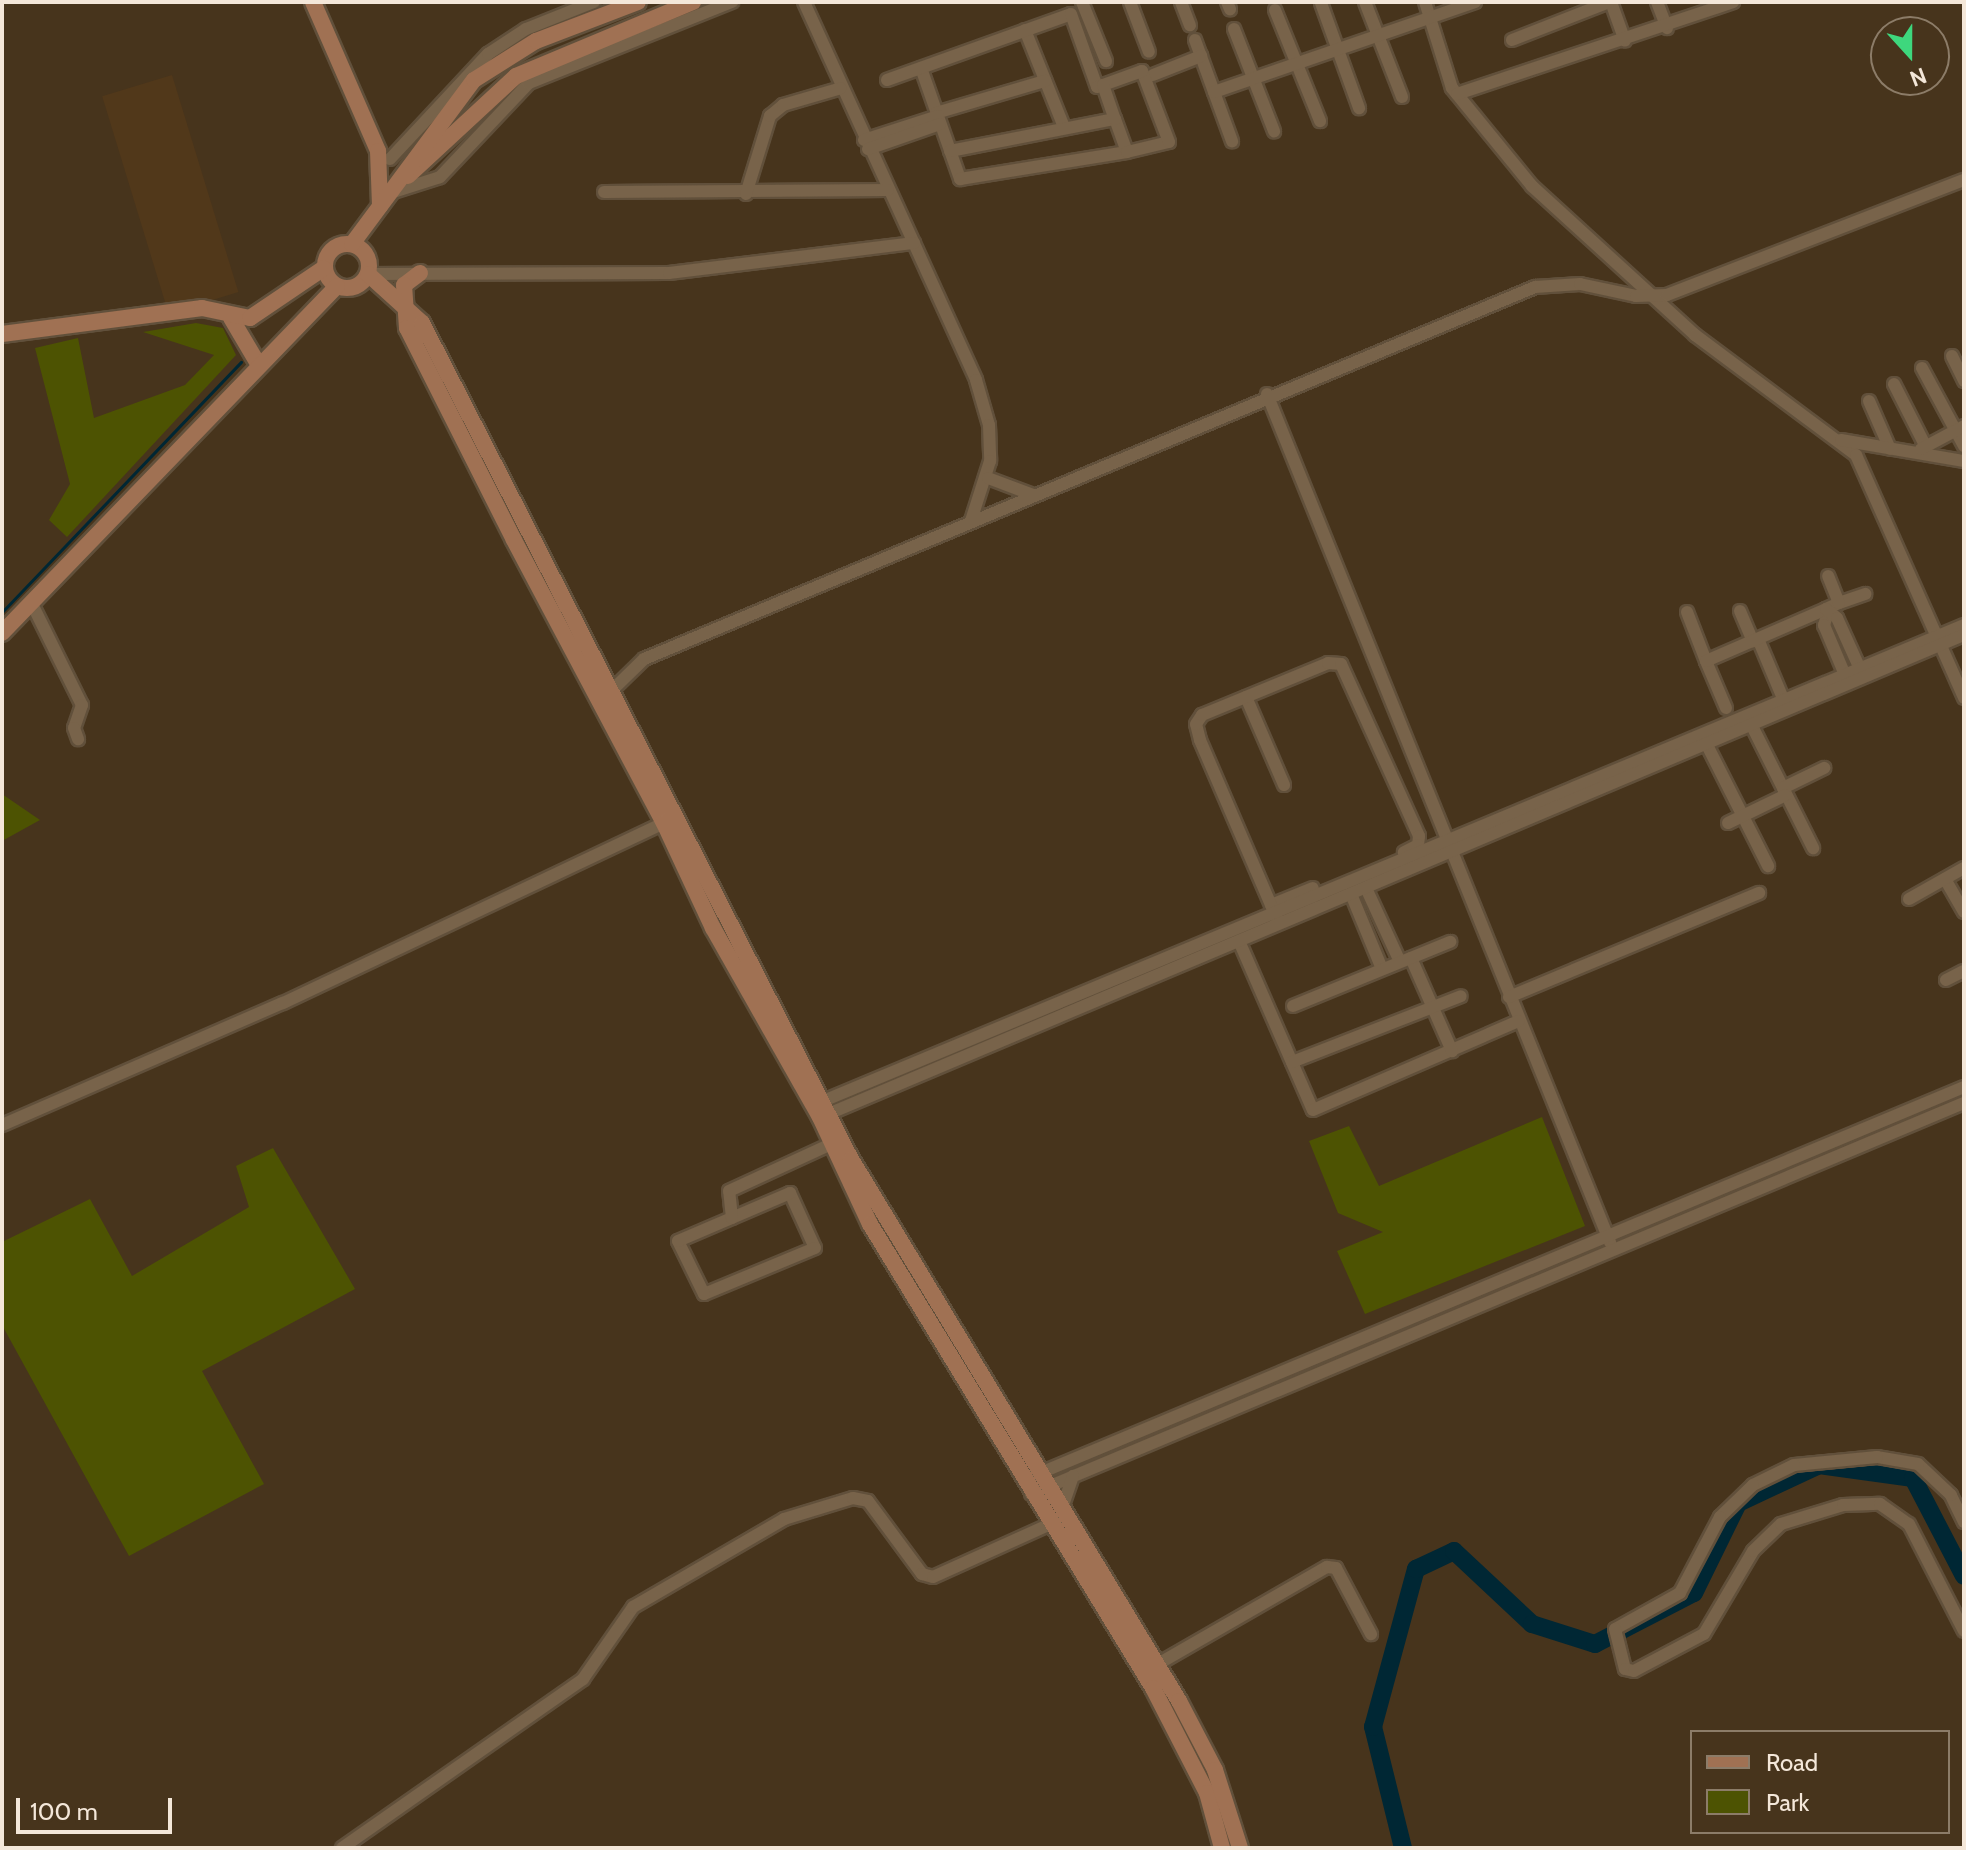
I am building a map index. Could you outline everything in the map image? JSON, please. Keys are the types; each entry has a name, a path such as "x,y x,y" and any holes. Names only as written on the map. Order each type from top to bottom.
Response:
{"street":[{"path":"313,2 391,160 389,196"},
{"path":"389,196 391,160 488,54 526,29 594,2"},
{"path":"391,160 474,80 494,65 536,41 638,2"},
{"path":"2,334 202,308 231,318 258,315 324,268 333,248 352,244 389,196 516,76 693,2"},
{"path":"389,196 440,177 529,83 732,2"},
{"path":"804,2 866,145 976,380 989,425 988,478 971,521"},
{"path":"1082,2 1106,61"},
{"path":"1130,2 1149,52"},
{"path":"1181,2 1190,25"},
{"path":"1365,2 1402,97"},
{"path":"1425,2 1457,94 1532,186 1650,297 1838,440 1862,464 1964,698"},
{"path":"1214,92 1475,2"},
{"path":"1512,40 1610,2 1625,41"},
{"path":"1657,2 1667,28"},
{"path":"1457,94 1667,28 1708,7 1733,2"},
{"path":"1321,3 1359,108"},
{"path":"1275,10 1320,121"},
{"path":"887,80 1071,14 1097,87 1142,71 1169,142 1127,152 960,179 921,68"},
{"path":"1234,29 1274,131"},
{"path":"1025,30 1064,127"},
{"path":"1195,40 1232,141"},
{"path":"1153,75 1201,56"},
{"path":"866,145 1045,81"},
{"path":"1103,85 1127,152"},
{"path":"746,194 770,116 783,105 841,88"},
{"path":"950,151 1115,119"},
{"path":"606,695 644,659 1267,394 1535,287 1580,284 1650,297 1964,180"},
{"path":"604,192 746,194 888,190"},
{"path":"2,633 251,351 337,286 351,288 368,274 669,273 914,243"},
{"path":"352,244 366,253 368,274 422,323 606,695 822,1109 836,1142 1027,1488 1214,1790 1222,1848"},
{"path":"324,268 337,286"},
{"path":"406,310 404,285 420,273"},
{"path":"231,318 251,351"},
{"path":"1952,356 1964,381"},
{"path":"1922,368 1960,429 1964,446"},
{"path":"1894,384 1920,450"},
{"path":"1267,394 1610,1242"},
{"path":"1869,401 1890,449"},
{"path":"1920,450 1960,429"},
{"path":"1838,440 1890,449 1920,450 1964,461"},
{"path":"988,478 1033,495"},
{"path":"1828,576 1839,603"},
{"path":"1706,661 1865,594"},
{"path":"31,602 82,705 74,728 78,739"},
{"path":"1827,610 1837,618 1860,669"},
{"path":"1827,610 1824,625 1845,675"},
{"path":"1740,611 1784,701"},
{"path":"1687,612 1726,708"},
{"path":"822,1109 1275,914 1751,724 1940,640 1964,625"},
{"path":"1275,914 1366,888 1448,847 1845,675 1940,640 1964,635"},
{"path":"822,1109 1239,941 1275,914 1418,845 1403,800 1341,664 1328,663 1202,715 1196,728 1275,914"},
{"path":"606,695 713,928 822,1109"},
{"path":"1246,697 1284,785"},
{"path":"1751,724 1813,848"},
{"path":"1706,743 1768,866"},
{"path":"1728,823 1824,768"},
{"path":"1403,800 1425,791"},
{"path":"2,1125 283,1003 664,823"},
{"path":"1909,899 1964,868"},
{"path":"1945,879 1964,912"},
{"path":"1366,888 1434,1007 1452,1051"},
{"path":"1509,997 1759,893"},
{"path":"1351,894 1382,969"},
{"path":"1239,941 1313,1110 1519,1021"},
{"path":"1293,1006 1450,942"},
{"path":"1946,980 1964,971"},
{"path":"1292,1062 1461,996"},
{"path":"1048,1479 1073,1476 1964,1087"},
{"path":"1027,1488 1610,1242 1964,1103"},
{"path":"732,1218 729,1191 836,1142"},
{"path":"836,1142 1048,1479 1158,1664 1240,1848"},
{"path":"790,1193 815,1248 704,1294 678,1241 732,1218 790,1193"},
{"path":"1964,1522 1951,1495 1918,1464 1877,1457 1794,1465 1753,1485 1720,1517 1680,1593 1615,1629 1625,1669 1634,1671 1704,1634 1753,1551 1781,1524 1843,1505 1880,1504 1909,1524 1964,1631"},
{"path":"342,1848 583,1679 633,1607 784,1519 853,1498 868,1501 922,1574 933,1577 1050,1524 1066,1510 1073,1476"},
{"path":"1158,1664 1327,1567 1336,1568 1371,1634"}],"shaded area":[{"path":"172,75 238,292 169,313 102,96"}],"green space":[{"path":"196,323 223,328 236,355 67,537 49,520 70,484 35,348 78,338 94,418 185,385 214,355 143,332"},
{"path":"2,794 40,820 2,841"},
{"path":"1542,1117 1585,1226 1365,1314 1337,1251 1383,1232 1338,1213 1309,1141 1349,1126 1379,1186"},
{"path":"273,1148 355,1289 202,1371 264,1484 129,1556 2,1325 2,1242 90,1199 132,1276 249,1207 236,1166"}],"waterway":[{"path":"2,612 241,362"},
{"path":"1403,1848 1373,1727 1416,1569 1454,1551 1532,1624 1595,1644 1694,1593 1738,1503 1819,1465 1913,1478 1964,1576"}]}
